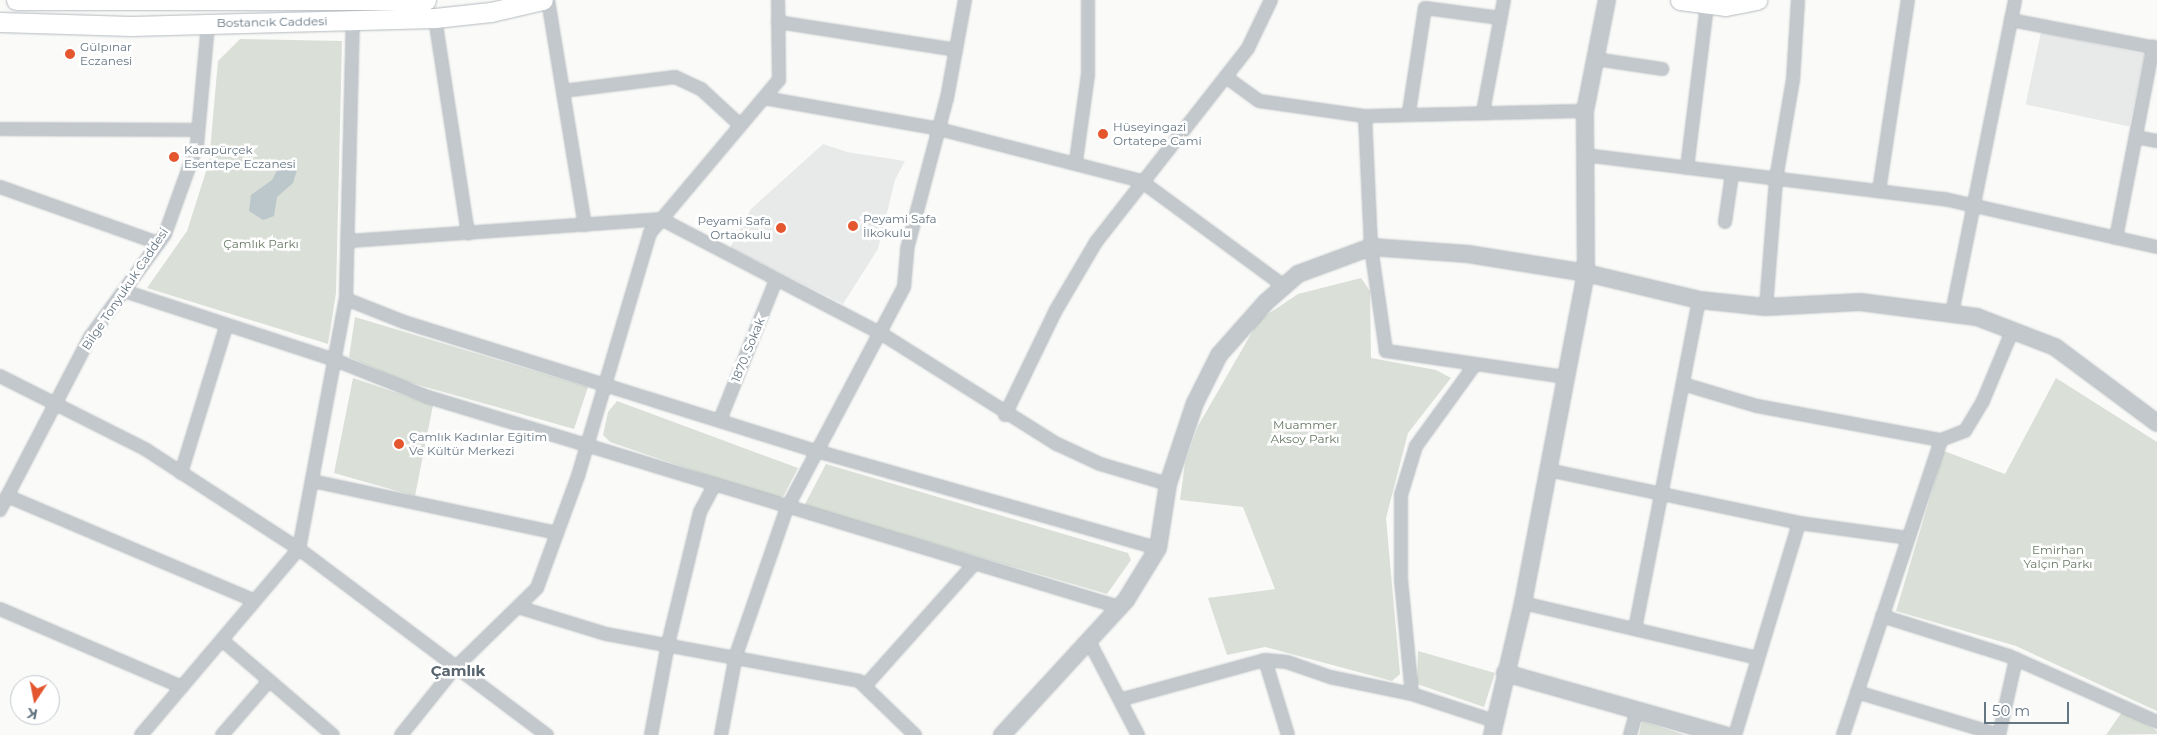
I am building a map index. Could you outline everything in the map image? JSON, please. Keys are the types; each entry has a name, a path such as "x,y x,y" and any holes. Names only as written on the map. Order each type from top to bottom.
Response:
{"main road":[{"name":"Bostancık Caddesi","path":"16,0 426,0"},
{"name":"Bostancık Caddesi","path":"0,22 208,24 435,18 491,12 542,0"},
{"path":"1680,0 1724,6 1758,0"}],"street":[{"path":"548,0 585,225"},
{"path":"401,735 454,669 537,588 588,442 650,233 779,80 778,0"},
{"path":"721,735 736,655 787,508 820,452 831,422 882,334 904,287 907,248 939,129 965,0"},
{"path":"1076,161 1088,74 1088,0"},
{"path":"1005,415 1074,277 1141,181 1248,48 1271,0"},
{"path":"1483,112 1504,0"},
{"path":"1123,699 1265,660 1287,662 1330,677 1412,694 1493,728 1523,603 1586,273 1585,111 1607,0"},
{"path":"1766,307 1776,179 1793,80 1798,0"},
{"path":"1879,191 1908,0"},
{"path":"1952,313 2015,0"},
{"path":"53,23 57,1"},
{"path":"1687,168 1707,4"},
{"path":"1409,112 1425,8 1500,18"},
{"path":"435,18 468,233"},
{"path":"141,735 299,549 346,299 353,20"},
{"path":"2010,20 2155,48 2116,238"},
{"path":"778,22 956,50"},
{"name":"Bilge Tonyukuk Caddesi","path":"2,503 90,337 158,243 197,145 208,24"},
{"path":"1595,59 1662,69"},
{"path":"563,91 675,77 701,89 740,125"},
{"path":"1226,77 1259,101 1365,116 1409,112 1585,111"},
{"path":"764,98 939,129 1076,161 1141,181 1284,286"},
{"path":"1365,116 1371,247 1386,351 1474,366 1565,377"},
{"path":"0,129 198,130"},
{"path":"2136,137 2157,141"},
{"path":"1584,155 1879,191 1973,205 2157,247"},
{"path":"1725,222 1732,174"},
{"path":"0,187 158,243"},
{"path":"348,242 661,219 882,334 1005,415 1100,464 1168,484"},
{"path":"1002,735 1120,607 1158,548 1168,484 1195,403 1219,355 1284,286 1325,262 1371,247 1468,254 1586,273 1699,300 1766,307 1860,302 1952,313 2013,329 2055,347 2157,422"},
{"name":"1870. Sokak","path":"720,420 776,280"},
{"path":"124,291 226,327 335,360 428,397 588,442 714,486 973,565 1120,607"},
{"path":"346,299 605,385 820,452 1158,548"},
{"path":"1635,629 1699,300"},
{"path":"181,473 226,327"},
{"path":"1683,384 1757,406 1941,440 1965,431 1983,402 2013,329"},
{"path":"1412,694 1400,572 1401,495 1416,446 1474,366"},
{"path":"0,376 55,401 181,473 299,549 454,669 547,735"},
{"path":"1843,735 1941,440"},
{"path":"1548,470 1799,523 1908,538"},
{"path":"312,481 557,533"},
{"path":"651,735 668,644 700,512 714,486"},
{"path":"2,503 255,601"},
{"path":"1735,735 1799,523"},
{"path":"865,686 930,608 973,565"},
{"path":"1523,603 1758,658"},
{"path":"518,606 606,634 736,655 860,681 915,735"},
{"path":"0,608 182,687"},
{"path":"1882,616 2016,659 2157,722"},
{"path":"222,640 333,735"},
{"path":"1089,641 1123,699 1138,735"},
{"path":"1857,692 1999,735 2016,659"},
{"path":"1265,660 1288,735"},
{"path":"1506,673 1724,735"},
{"path":"222,735 269,681"},
{"path":"1630,735 1637,710"}],"shaded area":[{"path":"2041,32 2145,54 2129,126 2026,104"},
{"path":"823,144 847,152 905,161 895,180 878,249 843,304 730,248 751,209"},
{"path":"281,163 297,170 293,183 277,197 274,216 263,220 249,211 251,195 272,180"}],"green space":[{"name":"Çamlık Parkı","path":"240,39 342,41 336,293 328,344 147,288 187,231 209,162 218,61"},
{"name":"Muammer Aksoy Parkı","path":"1361,278 1370,291 1371,358 1436,370 1451,378 1408,433 1386,518 1400,674 1392,681 1265,647 1227,655 1208,598 1275,589 1243,507 1180,500 1185,463 1198,426 1259,320 1298,294"},
{"path":"355,317 588,387 574,429 401,380 349,357"},
{"path":"353,378 433,405 415,496 334,473"},
{"name":"Emirhan Yalçın Parkı","path":"2056,378 2157,442 2157,711 2016,646 1896,611 1944,451 2005,474"},
{"path":"617,401 798,468 783,497 774,498 610,442 603,435 608,412"},
{"path":"826,464 1128,553 1131,560 1107,594 804,506"},
{"path":"1418,651 1495,673 1484,707 1417,684"},
{"path":"2124,709 2157,731 2157,734 2106,735"},
{"path":"1642,721 1685,735 1639,735"}],"place":[{"name":"Gülpınar Eczanesi","path":"70,54"},
{"name":"Hüseyingazi Ortatepe Cami","path":"1103,134"},
{"name":"Karapürçek Esentepe Eczanesi","path":"174,157"},
{"name":"Peyami Safa İlkokulu","path":"853,226"},
{"name":"Peyami Safa Ortaokulu","path":"781,228"},
{"name":"Çamlık Kadınlar Eğitim Ve Kültür Merkezi","path":"399,444"}],"district":[{"name":"Çamlık","path":"458,671"}]}
